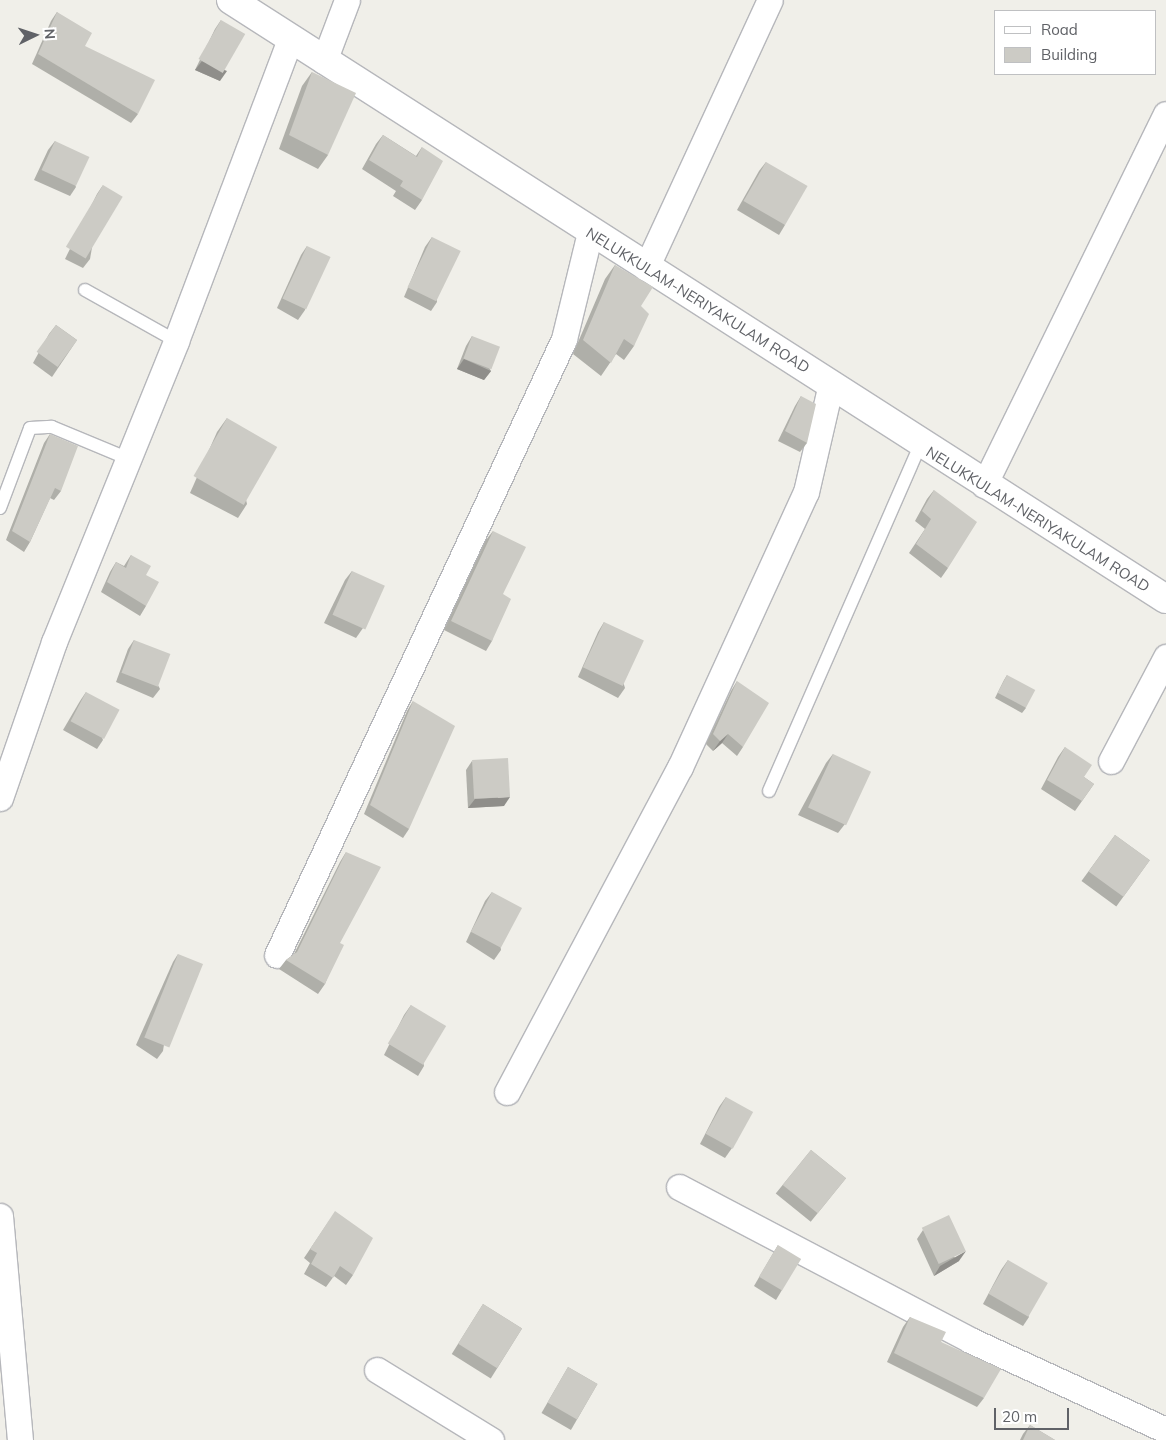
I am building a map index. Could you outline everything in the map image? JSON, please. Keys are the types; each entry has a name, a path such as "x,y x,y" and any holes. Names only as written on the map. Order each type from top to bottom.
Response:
{"main road":[{"name":"NELUKKULAM-NERIYAKULAM ROAD","path":"230,0 646,268 831,384 920,445 1166,599"}],"street":[{"path":"324,61 348,0"},
{"path":"646,268 770,0"},
{"path":"0,798 54,642 176,341 290,40"},
{"path":"984,485 1166,114"},
{"path":"277,955 564,339 590,232"},
{"path":"507,1092 680,767 794,519 806,492 831,384"},
{"path":"1111,761 1166,657"},
{"path":"679,1187 970,1340 1166,1430"},
{"path":"0,1216 20,1440"},
{"path":"377,1370 491,1440"}],"lane":[{"path":"85,290 176,341"},
{"path":"0,508 30,428 52,427 129,459"},
{"path":"769,792 920,445"}],"building":[{"path":"57,12 92,33 85,46 155,80 138,114 38,54"},
{"path":"221,20 245,34 223,73 198,59"},
{"path":"312,72 356,93 328,155 289,135"},
{"path":"383,135 417,157 422,147 443,161 422,200 400,186 403,181 369,160"},
{"path":"55,141 89,157 76,186 41,170"},
{"path":"766,162 808,186 785,225 744,201"},
{"path":"103,185 123,197 86,259 66,247"},
{"path":"432,237 461,251 436,301 407,287"},
{"path":"307,246 331,257 306,310 282,299"},
{"path":"615,265 653,287 641,306 649,314 634,346 624,339 611,363 583,340"},
{"path":"56,325 77,340 58,367 37,352"},
{"path":"472,336 500,347 491,369 463,358"},
{"path":"801,396 816,404 807,443 785,431"},
{"path":"227,418 277,447 244,505 194,476"},
{"path":"50,434 78,446 61,491 55,488 30,542 12,531"},
{"path":"934,490 977,522 948,568 916,544 931,519 922,511"},
{"path":"493,531 526,547 503,594 511,599 492,641 451,621"},
{"path":"131,555 151,566 146,575 159,582 146,606 107,582 116,562 126,568"},
{"path":"352,571 385,586 365,629 332,615"},
{"path":"604,622 644,641 623,686 583,667"},
{"path":"134,640 170,654 158,687 121,673"},
{"path":"1007,675 1035,690 1026,708 998,693"},
{"path":"737,681 769,703 743,747 728,734 720,741 713,734"},
{"path":"86,692 120,710 104,739 71,721"},
{"path":"413,701 455,726 409,829 370,805"},
{"path":"1065,747 1092,765 1084,777 1094,784 1082,801 1047,780"},
{"path":"833,754 871,772 846,825 808,807"},
{"path":"508,758 510,797 474,799 472,760"},
{"path":"1115,835 1150,860 1123,897 1089,871"},
{"path":"346,852 381,867 340,943 344,945 325,984 286,960 297,952"},
{"path":"492,892 522,908 501,948 471,932"},
{"path":"178,954 203,964 169,1048 144,1037"},
{"path":"411,1005 446,1026 423,1065 388,1044"},
{"path":"726,1097 753,1112 733,1149 706,1134"},
{"path":"811,1150 846,1178 818,1213 783,1185"},
{"path":"335,1211 373,1238 353,1275 340,1266 333,1278 311,1264 317,1253 310,1249"},
{"path":"949,1215 966,1251 939,1264 922,1228"},
{"path":"778,1245 801,1259 782,1291 759,1277"},
{"path":"1008,1260 1048,1283 1028,1317 988,1294"},
{"path":"483,1304 522,1328 497,1368 458,1344"},
{"path":"910,1317 946,1332 941,1342 1001,1369 984,1398 894,1353"},
{"path":"568,1367 597,1384 577,1420 548,1403"},
{"path":"1030,1425 1055,1440 1023,1440"}]}
